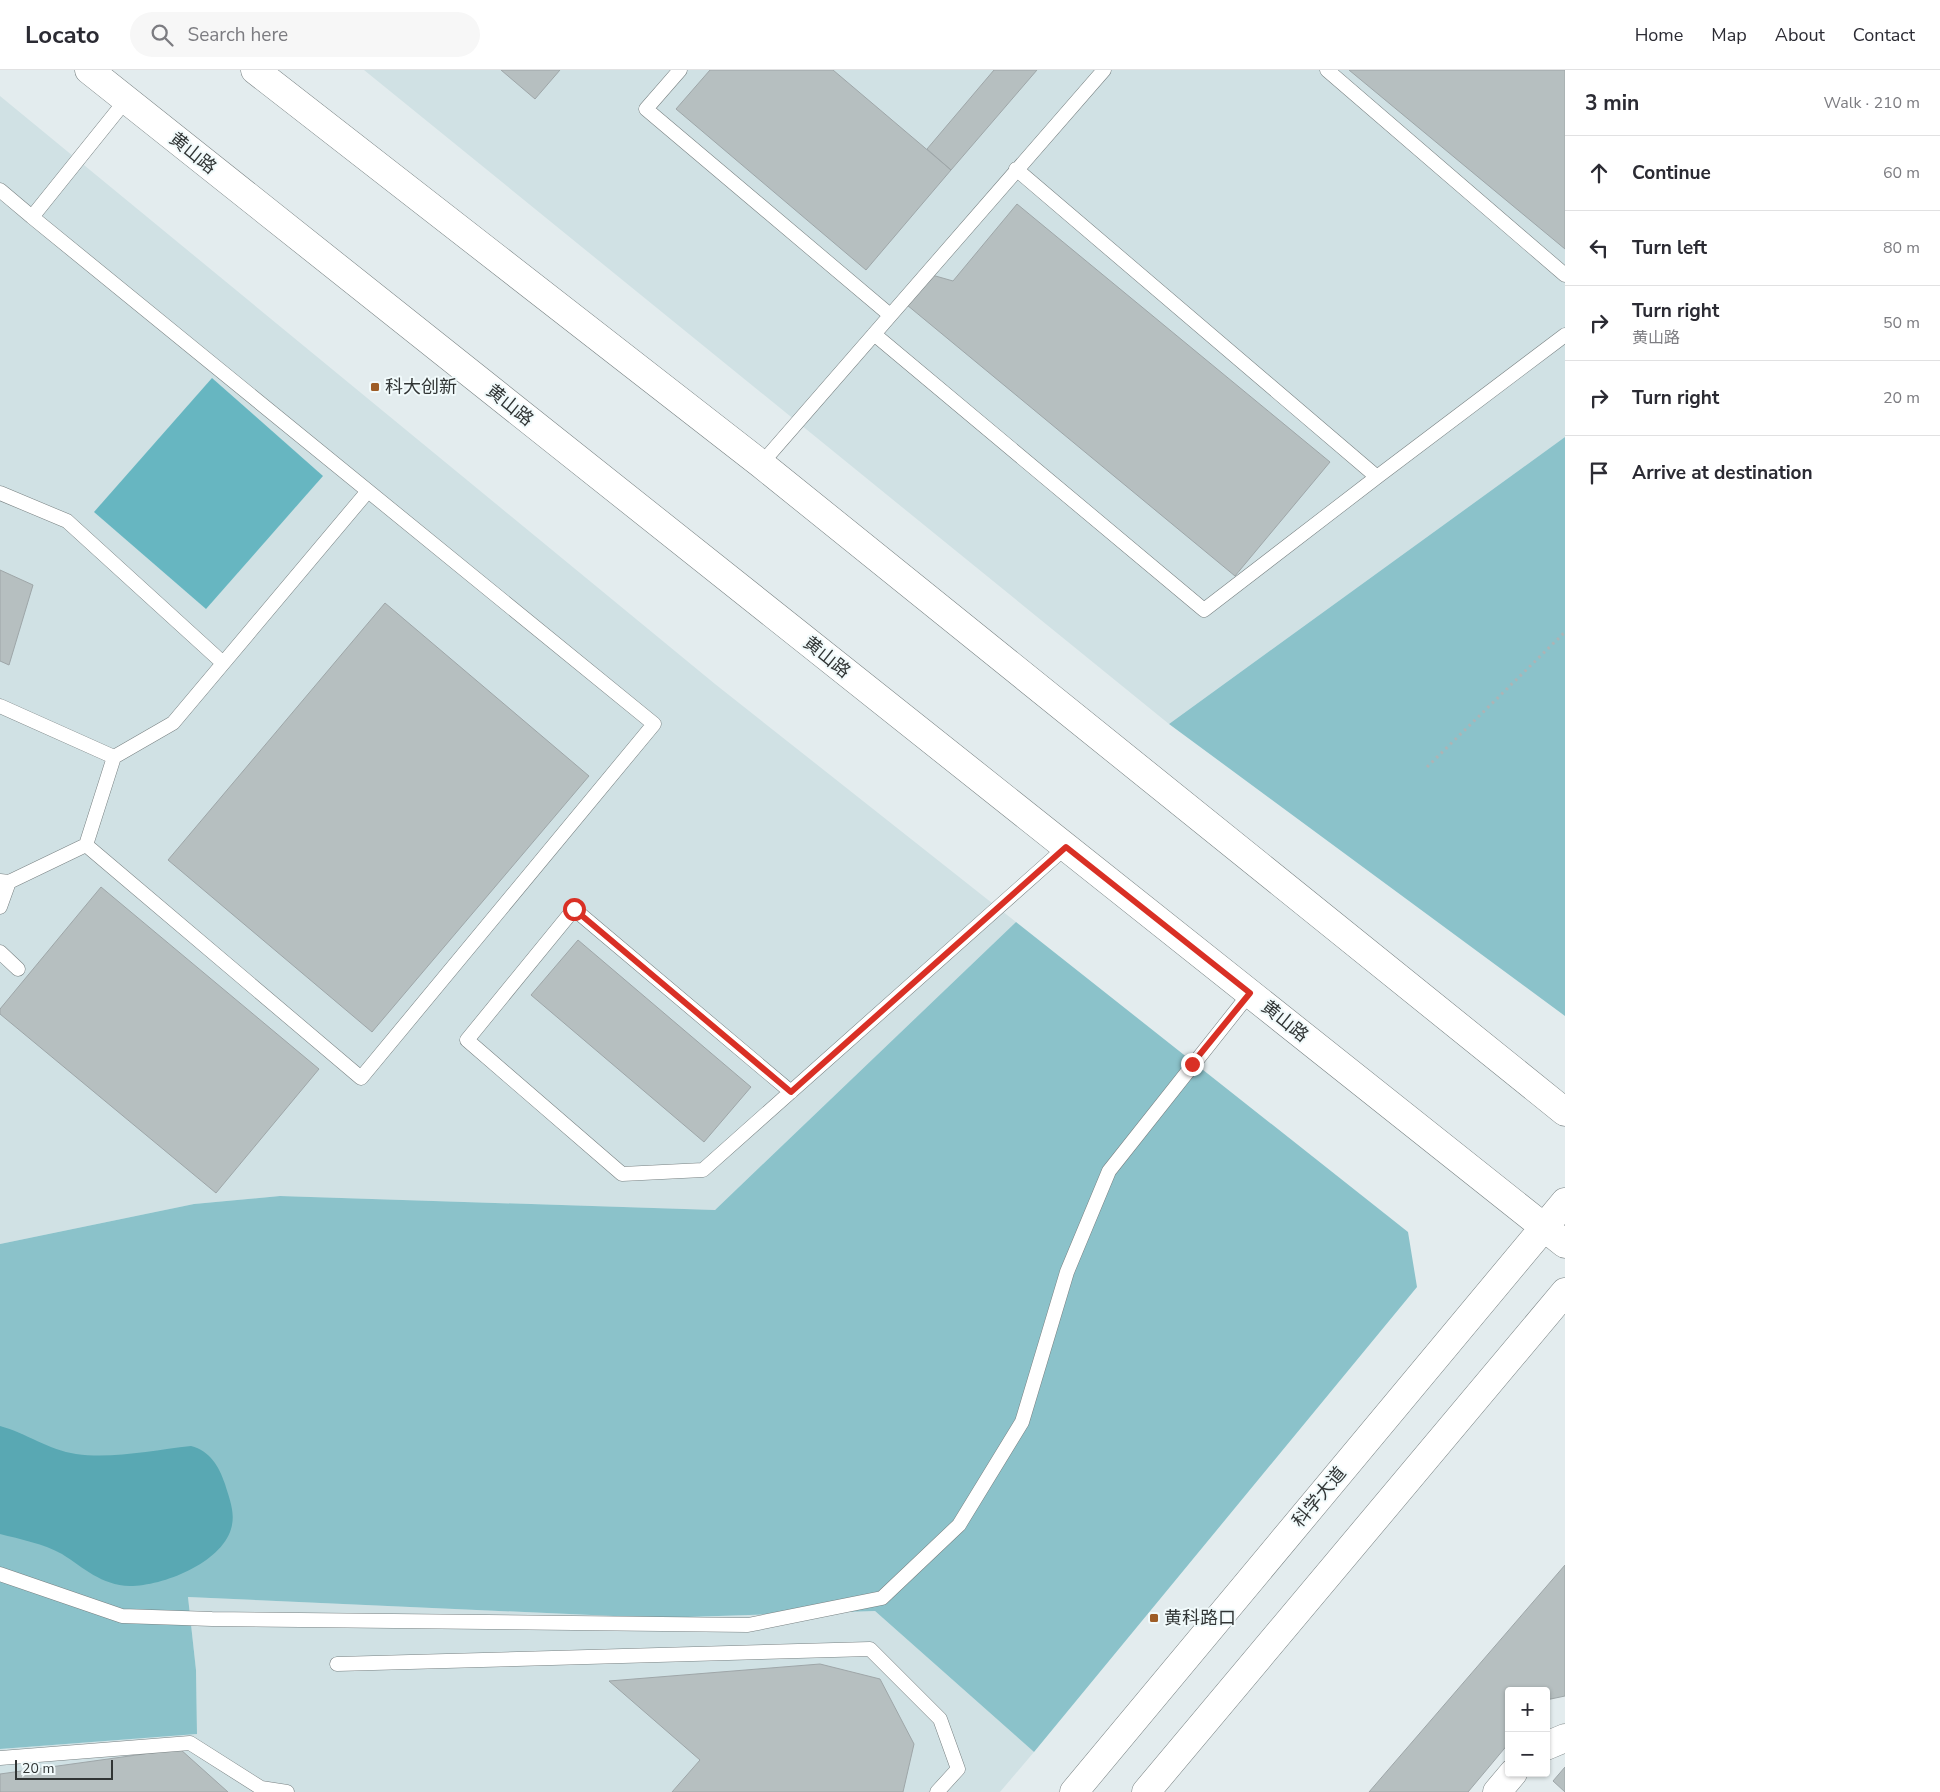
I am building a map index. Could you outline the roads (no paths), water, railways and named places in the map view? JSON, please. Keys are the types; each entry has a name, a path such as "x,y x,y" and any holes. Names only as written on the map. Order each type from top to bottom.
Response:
{"main road":[{"name":"黄山路","path":"89,70 1565,1244"},
{"path":"255,70 761,464 1565,1112"},
{"name":"科学大道","path":"1074,1792 1565,1202"},
{"path":"1146,1792 1565,1292"},
{"path":"1550,1744 1565,1738"},
{"path":"1497,1792 1510,1777"}],"lane":[{"path":"680,70 646,109 890,315"},
{"path":"761,464 1104,70"},
{"path":"1328,70 1565,274"},
{"path":"32,217 126,100"},
{"path":"1016,169 1377,477"},
{"path":"0,190 654,724 360,1078 86,845"},
{"path":"874,334 1204,610 1565,335"},
{"path":"0,907 4,881 86,845 114,757 173,723 368,490"},
{"path":"0,493 68,520 223,663"},
{"path":"0,706 114,757"},
{"path":"791,1092 574,909 467,1040 622,1174 703,1170 791,1092 1066,847"},
{"path":"0,952 18,969"},
{"path":"0,1574 122,1616 212,1619 748,1625 882,1598 959,1525 1022,1422 1066,1272 1109,1171 1250,993"},
{"path":"337,1664 870,1649 940,1719 958,1769 937,1792"},
{"path":"0,1758 190,1743 261,1788 287,1792"}],"place":[{"name":"科大创新","path":"375,387"},
{"name":"黄科路口","path":"1154,1618"}]}
